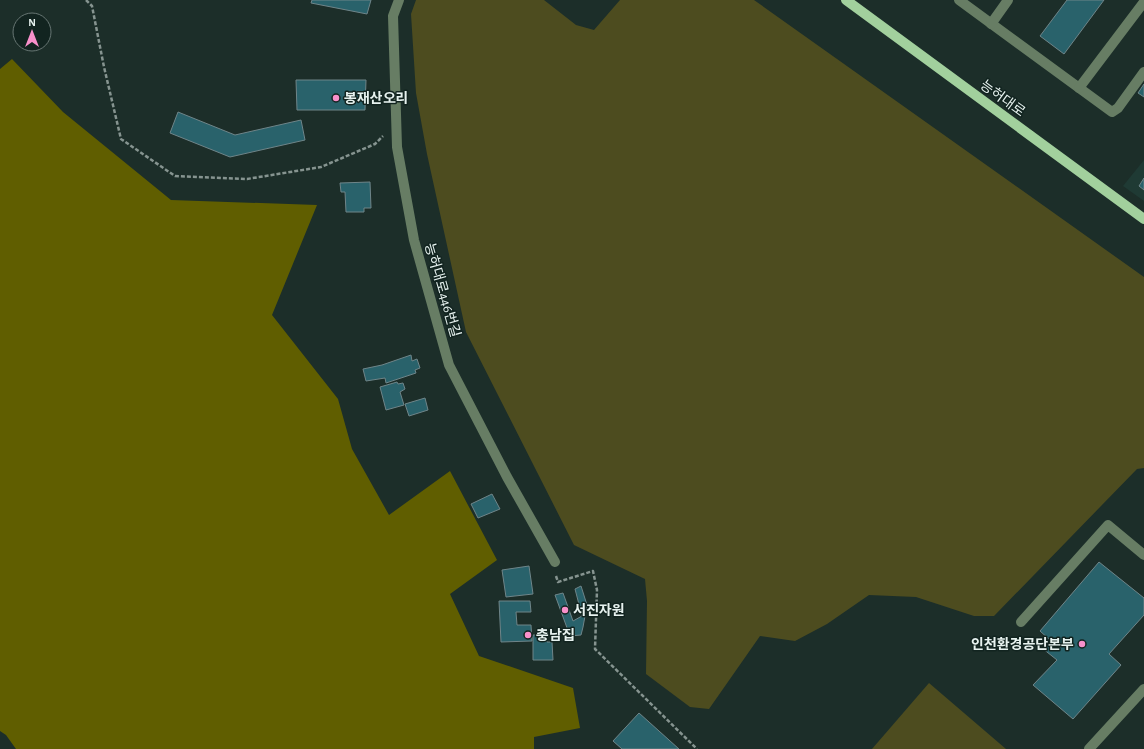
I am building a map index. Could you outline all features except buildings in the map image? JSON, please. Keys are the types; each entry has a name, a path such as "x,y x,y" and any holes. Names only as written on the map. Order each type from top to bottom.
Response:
{"main road":[{"name":"능허대로","path":"846,0 1144,219"}],"street":[{"name":"능허대로446번길","path":"399,0 393,16 397,147 416,247 449,365 507,477 555,562"},
{"path":"959,0 1112,112 1118,108 1144,72"},
{"path":"991,24 1008,0"},
{"path":"1079,88 1144,2"},
{"path":"1021,622 1108,525 1144,555"},
{"path":"1089,749 1144,689"}],"path":[{"path":"86,0 92,6 104,67 121,139 175,176 247,179 322,167 375,144 386,133"},
{"path":"593,571 598,590 595,649 697,749"}],"shaded area":[{"path":"416,0 544,0 576,25 594,30 620,0 754,0 1144,277 1144,468 1137,469 994,616 974,616 916,597 869,595 827,624 795,641 760,636 709,709 690,707 646,674 647,601 645,579 574,545 466,332 427,154 416,93 411,14"},
{"path":"12,59 63,112 171,200 317,205 272,315 338,399 352,449 389,515 450,471 497,560 450,594 479,656 573,688 580,728 534,737 534,749 16,749 6,735 0,731 0,69"},
{"path":"1144,160 1144,201 1123,186"},
{"path":"929,683 1006,749 872,749"}],"place":[{"name":"봉재산오리","path":"336,98"},
{"name":"서진자원","path":"565,610"},
{"name":"충남집","path":"528,635"},
{"name":"인천환경공단본부","path":"1082,644"}]}
